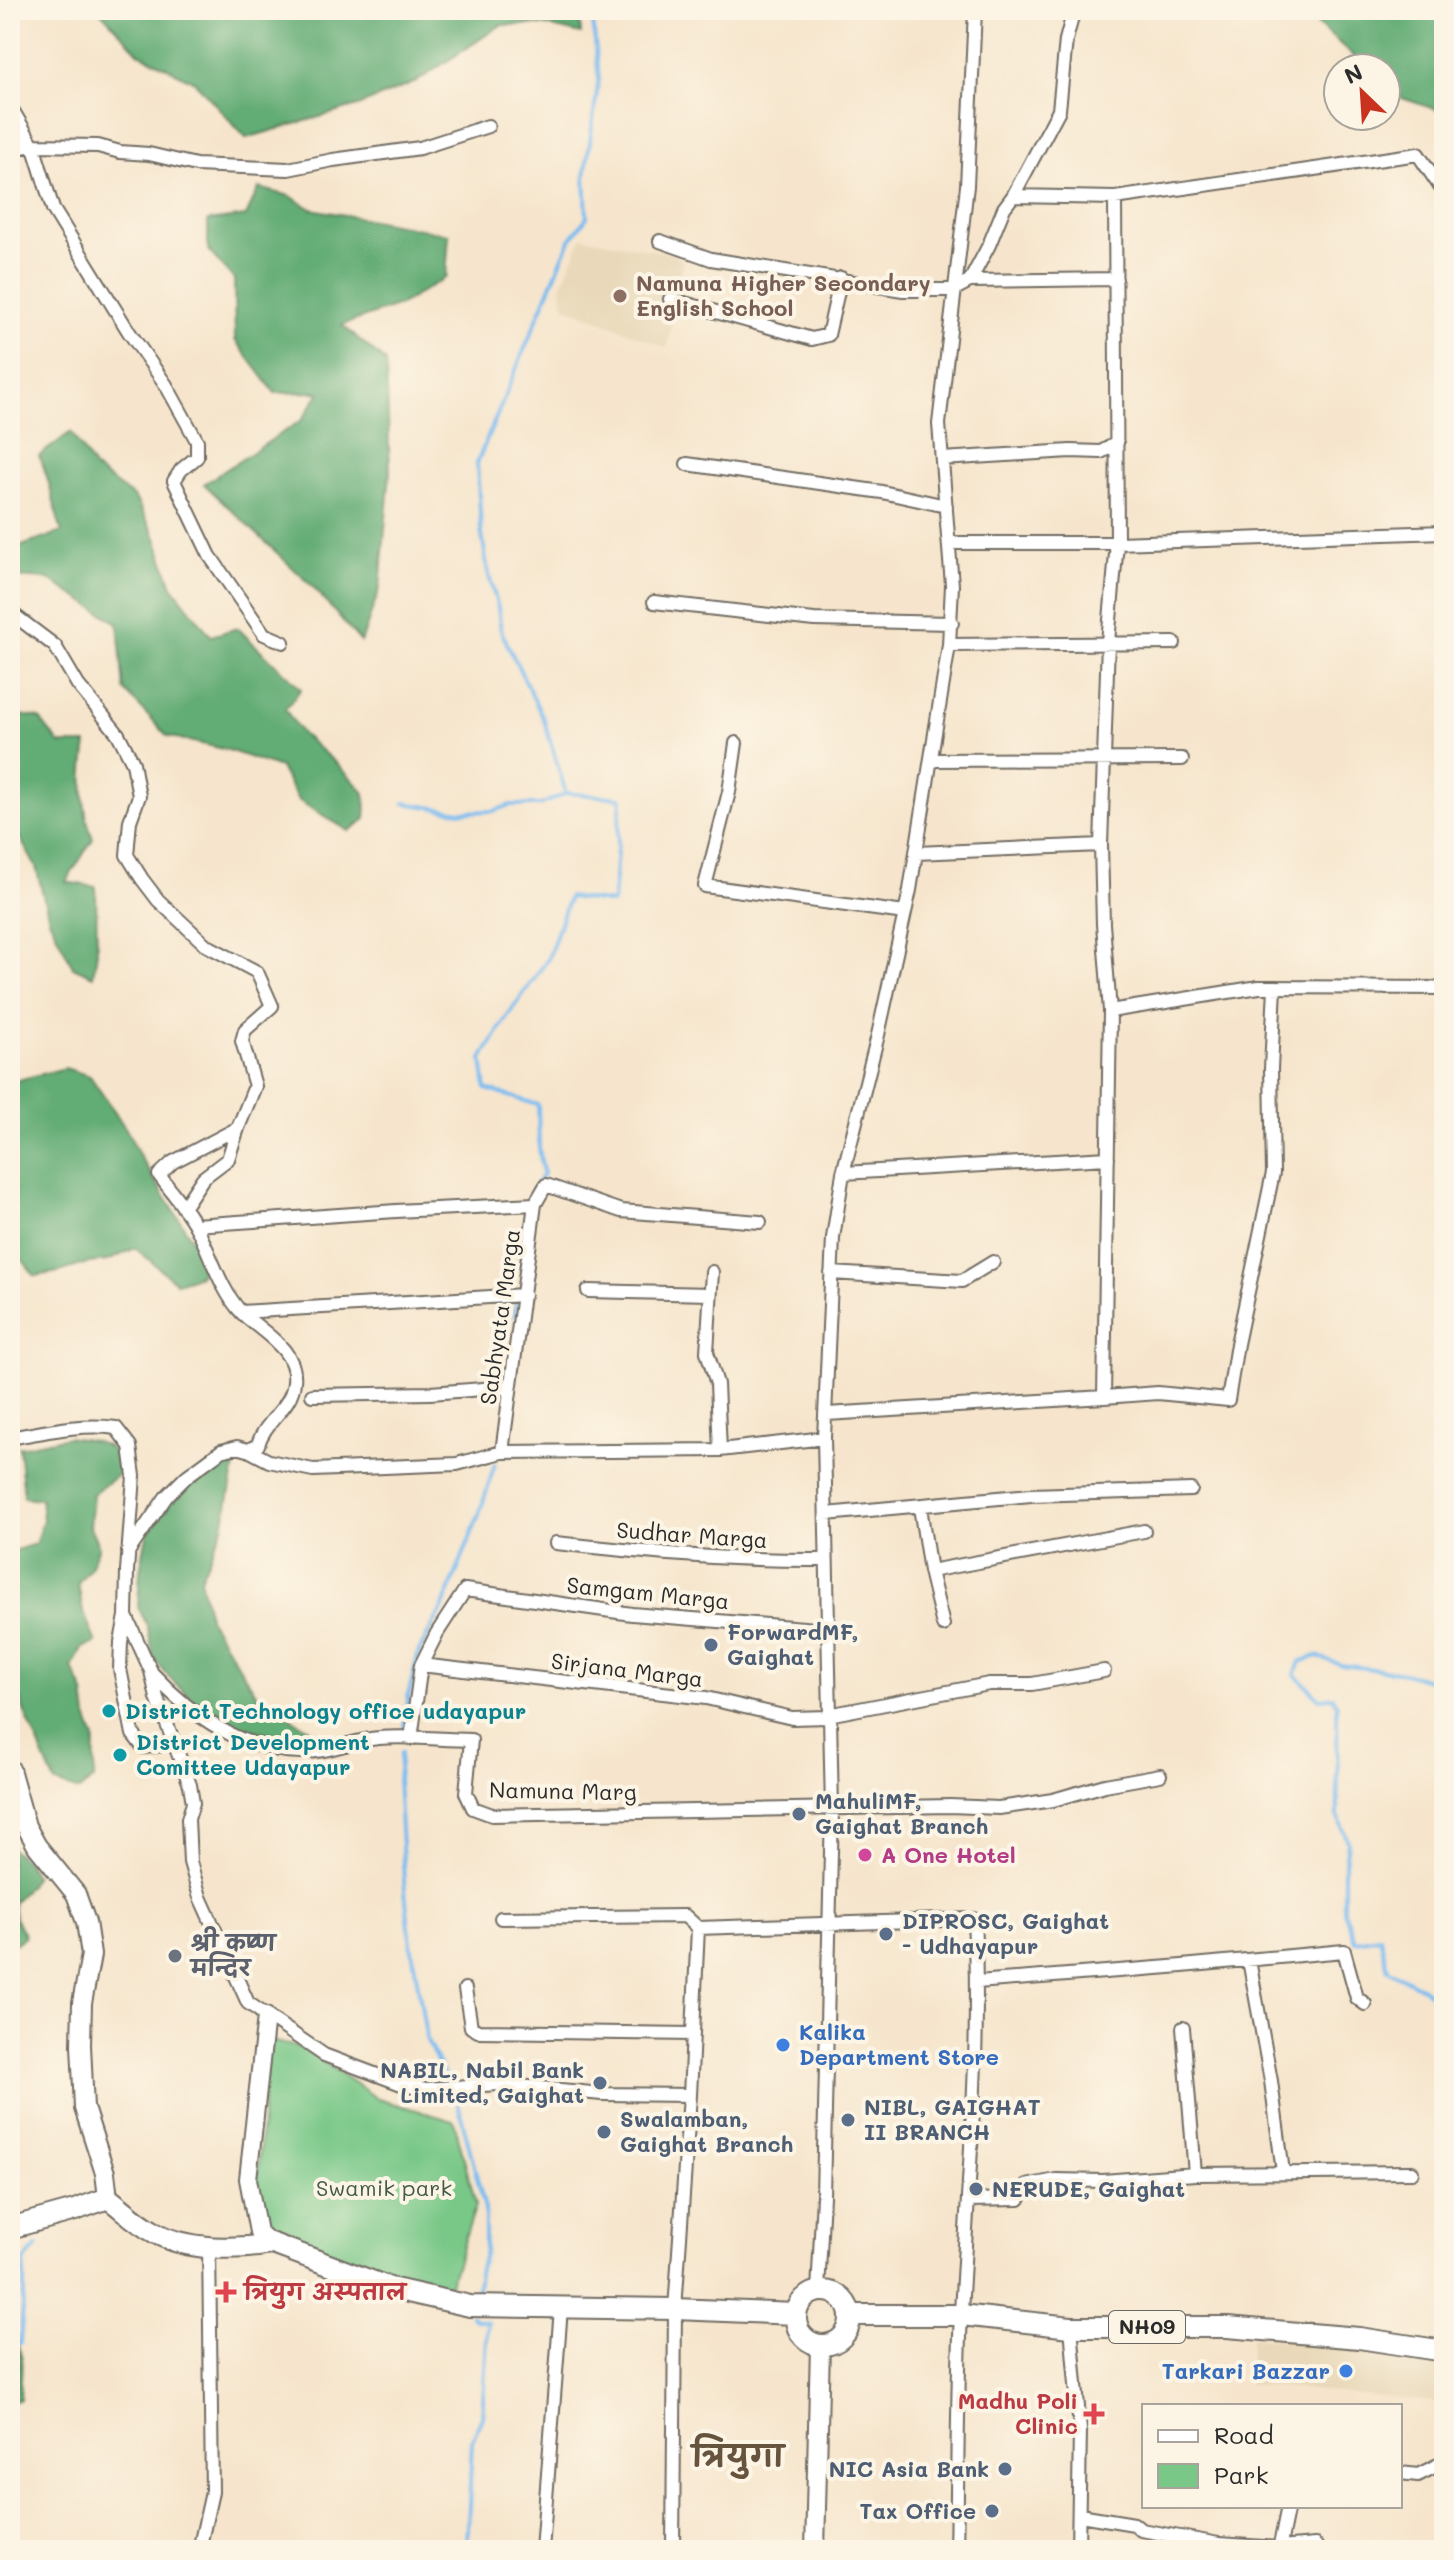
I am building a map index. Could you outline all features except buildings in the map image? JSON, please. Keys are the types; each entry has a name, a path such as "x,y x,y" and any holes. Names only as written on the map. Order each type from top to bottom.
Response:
{"main road":[{"path":"10,1769 17,1815 37,1846 76,1894 86,1922 91,1955 82,2003 84,2108 105,2173 108,2198 153,2232 176,2242 209,2246 255,2247 273,2244 390,2288 470,2306 796,2314"},
{"path":"10,2228 108,2198"},
{"path":"818,2291 836,2294 843,2299 850,2315 843,2337 836,2342 820,2345 812,2343 799,2331 796,2314 806,2297 818,2291"},
{"name":"NH09","path":"850,2315 961,2315 1071,2327 1227,2327 1359,2338 1444,2351"},
{"path":"815,2550 820,2345"}],"street":[{"path":"818,2291 832,1809 824,1438 833,1238 843,1173 905,913 952,623 952,585 939,424 967,186 975,10"},
{"path":"970,281 1004,208 1059,110 1066,40 1074,10"},
{"path":"10,106 33,145 53,209 66,233 166,385 197,441 197,457 181,470 174,481 210,556 264,634 283,642"},
{"path":"10,149 33,145 98,146 196,165 288,169 420,148 488,126"},
{"path":"1013,196 1115,198 1418,154 1443,191"},
{"path":"1104,1397 1110,1011 1101,845 1108,642 1117,543 1115,198"},
{"path":"660,241 711,259 903,290 953,290 970,281 1116,279"},
{"path":"670,299 812,339 828,335 841,278"},
{"path":"942,459 1101,452 1117,443"},
{"path":"687,464 882,492 946,506"},
{"path":"949,543 1117,543 1444,532"},
{"path":"654,602 814,620 952,623"},
{"path":"10,612 55,646 78,685 118,734 133,763 139,796 130,821 127,855 142,879 158,900 206,945 257,972 272,1006 245,1030 242,1041 255,1086 228,1159 203,1178 183,1208"},
{"path":"949,645 1174,643"},
{"path":"736,743 729,792 705,886 905,913"},
{"path":"932,760 1182,759"},
{"path":"916,853 1101,845"},
{"path":"1110,1011 1225,991 1275,987 1444,988"},
{"path":"827,1414 1158,1393 1228,1400 1273,1173 1271,1069 1275,987"},
{"path":"238,1128 173,1162 159,1175 195,1225 227,1291 241,1312 272,1337 292,1361 295,1379 292,1395 261,1435 258,1445 248,1450"},
{"path":"843,1173 1108,1158"},
{"path":"535,1204 546,1185 621,1211 760,1222"},
{"name":"Sabhyata Marga","path":"195,1225 535,1204 502,1452"},
{"path":"831,1273 962,1281 993,1262"},
{"path":"712,1272 707,1352 717,1384 720,1450"},
{"path":"588,1291 710,1294"},
{"path":"241,1312 524,1295"},
{"path":"312,1395 430,1393 510,1387"},
{"path":"10,1438 100,1426 116,1428 130,1446 134,1476 120,1669 133,1734 143,1747 174,1744"},
{"path":"128,1552 166,1497 187,1476 221,1451 237,1447 269,1461 313,1470 457,1464 502,1452 720,1450 824,1438"},
{"path":"826,1514 1031,1495 1191,1490"},
{"path":"920,1507 930,1571 943,1625"},
{"path":"930,1571 1144,1531"},
{"name":"Sudhar Marga","path":"556,1543 758,1561 826,1560"},
{"name":"Samgam Marga","path":"421,1665 465,1590 632,1614 828,1630"},
{"path":"126,1616 151,1671 157,1698 190,1785 193,1803 188,1819 190,1862 200,1897 248,2003 324,2055 404,2085 425,2089 498,2084 602,2094 690,2095"},
{"path":"411,1739 421,1665"},
{"name":"Sirjana Marga","path":"421,1665 706,1698 792,1718 828,1716 989,1684 1032,1684 1104,1671"},
{"name":"Namuna Marg","path":"151,1671 171,1693 216,1727 259,1748 302,1753 381,1737 471,1740 466,1793 473,1808 492,1815 832,1809"},
{"path":"832,1809 999,1808 1053,1800 1105,1785 1160,1775"},
{"path":"501,1918 685,1916 698,1928 974,1919 977,1982 969,2200 961,2315 956,2550"},
{"path":"673,2550 675,2309 698,1928"},
{"path":"977,1982 1344,1951 1357,1998 1365,2004"},
{"path":"1249,1960 1271,2081 1283,2172"},
{"path":"465,1989 471,2027 478,2031 693,2034"},
{"path":"266,2016 248,2179 258,2232 273,2244"},
{"path":"1183,2028 1195,2174"},
{"path":"969,2200 1019,2199 1026,2186 1056,2180 1103,2181 1283,2172 1412,2172"},
{"path":"199,2550 212,2492 209,2246"},
{"path":"542,2550 561,2308"},
{"path":"1071,2327 1080,2430 1078,2550"},
{"path":"1402,2473 1418,2475 1444,2462"},
{"path":"1279,2549 1288,2508"},
{"path":"1080,2515 1219,2544 1279,2549 1315,2545 1319,2550"}],"shaded area":[{"name":"Namuna Higher Secondary English School","path":"582,237 673,254 683,262 667,348 564,306 561,286"},
{"name":"Tarkari Bazzar","path":"1251,2337 1444,2357 1444,2403 1248,2384"}],"green space":[{"path":"99,10 304,10 307,14 340,10 579,10 581,34 543,25 501,25 416,82 358,106 246,138 195,82 139,53"},
{"path":"1302,10 1444,10 1444,112 1402,98 1402,52 1349,52"},
{"path":"259,188 290,196 312,209 449,234 446,277 402,304 342,325 386,362 390,472 380,588 361,642 312,586 204,484 302,420 320,392 275,393 235,340 234,279 208,250 208,221 246,216"},
{"path":"71,432 95,469 135,498 156,538 172,586 211,636 238,628 301,689 285,709 302,734 365,793 366,819 349,831 298,800 280,768 228,750 167,736 124,690 118,623 48,579 12,577 10,550 62,532 39,456"},
{"path":"17,646 14,675 20,697 15,714 39,718 60,744 87,744 84,792 86,816 93,839 66,882 96,887 97,952 93,976 73,967 49,919 36,867 15,829 10,826 10,653"},
{"path":"65,1068 90,1076 126,1129 203,1257 200,1275 177,1283 135,1248 108,1261 35,1276 16,1252 10,1251 10,1082"},
{"path":"68,1437 102,1444 115,1453 125,1469 93,1494 90,1527 99,1547 89,1569 78,1583 83,1611 96,1643 82,1648 72,1668 84,1692 87,1717 95,1739 94,1779 79,1791 55,1783 10,1669 10,1552 35,1544 43,1520 41,1499 24,1497 19,1447"},
{"path":"228,1457 236,1461 223,1527 200,1579 210,1621 259,1698 327,1740 241,1729 206,1710 175,1684 154,1659 147,1625 138,1607 140,1570 147,1535 174,1496 195,1477"},
{"path":"10,1847 26,1861 35,1875 13,1903 15,1918 25,1936 14,1945 10,1941"},
{"name":"Swamik park","path":"268,2040 304,2049 378,2099 454,2121 476,2205 450,2284 396,2285 282,2235 256,2199"},
{"path":"10,2333 14,2334 22,2358 20,2399 10,2403"}],"waterway":[{"path":"528,1201 543,1173 538,1105 486,1089 482,1059 506,1018 548,959 569,897 613,903 621,798 566,793 544,720 501,631 481,529 477,463 570,240 587,217 585,176 599,78 593,23 582,10"},
{"path":"404,803 461,812 494,811 510,805 540,805 565,794"},
{"path":"521,1268 526,1215"},
{"path":"514,1316 516,1303"},
{"path":"403,1735 419,1651 443,1607 495,1464"},
{"path":"1444,1675 1428,1680 1405,1673 1341,1665 1317,1656 1300,1662 1295,1674 1319,1698 1333,1697 1337,1705 1338,1816 1348,1842 1344,1911 1355,1941 1380,1937 1388,1970 1422,1988 1444,2005"},
{"path":"401,1752 398,1779 410,1937 427,2041 446,2079"},
{"path":"458,2103 485,2209 485,2250 476,2295"},
{"path":"10,2343 20,2343 24,2261 37,2246"},
{"path":"467,2550 472,2441 482,2417 488,2322 471,2315"}],"place":[{"name":"Namuna Higher Secondary English School","path":"620,296"},
{"name":"ForwardMF, Gaighat","path":"711,1645"},
{"name":"District Technology office udayapur","path":"109,1711"},
{"name":"District Development Comittee Udayapur","path":"120,1755"},
{"name":"MahuliMF, Gaighat Branch","path":"799,1814"},
{"name":"A One Hotel","path":"865,1855"},
{"name":"DIPROSC, Gaighat - Udhayapur","path":"886,1934"},
{"name":"श्री कृष्ण मन्दिर","path":"175,1956"},
{"name":"Kalika Department Store","path":"783,2045"},
{"name":"NABIL, Nabil Bank Limited, Gaighat","path":"600,2083"},
{"name":"NIBL, GAIGHAT II BRANCH","path":"848,2120"},
{"name":"Swalamban, Gaighat Branch","path":"604,2132"},
{"name":"NERUDE, Gaighat","path":"976,2189"},
{"name":"त्रियुग अस्पताल","path":"226,2292"},
{"name":"Tarkari Bazzar","path":"1346,2371"},
{"name":"Madhu Poli Clinic","path":"1094,2414"},
{"name":"NIC Asia Bank","path":"1005,2469"},
{"name":"Tax Office","path":"992,2511"}],"district":[{"name":"त्रियुगा","path":"738,2457"}]}
